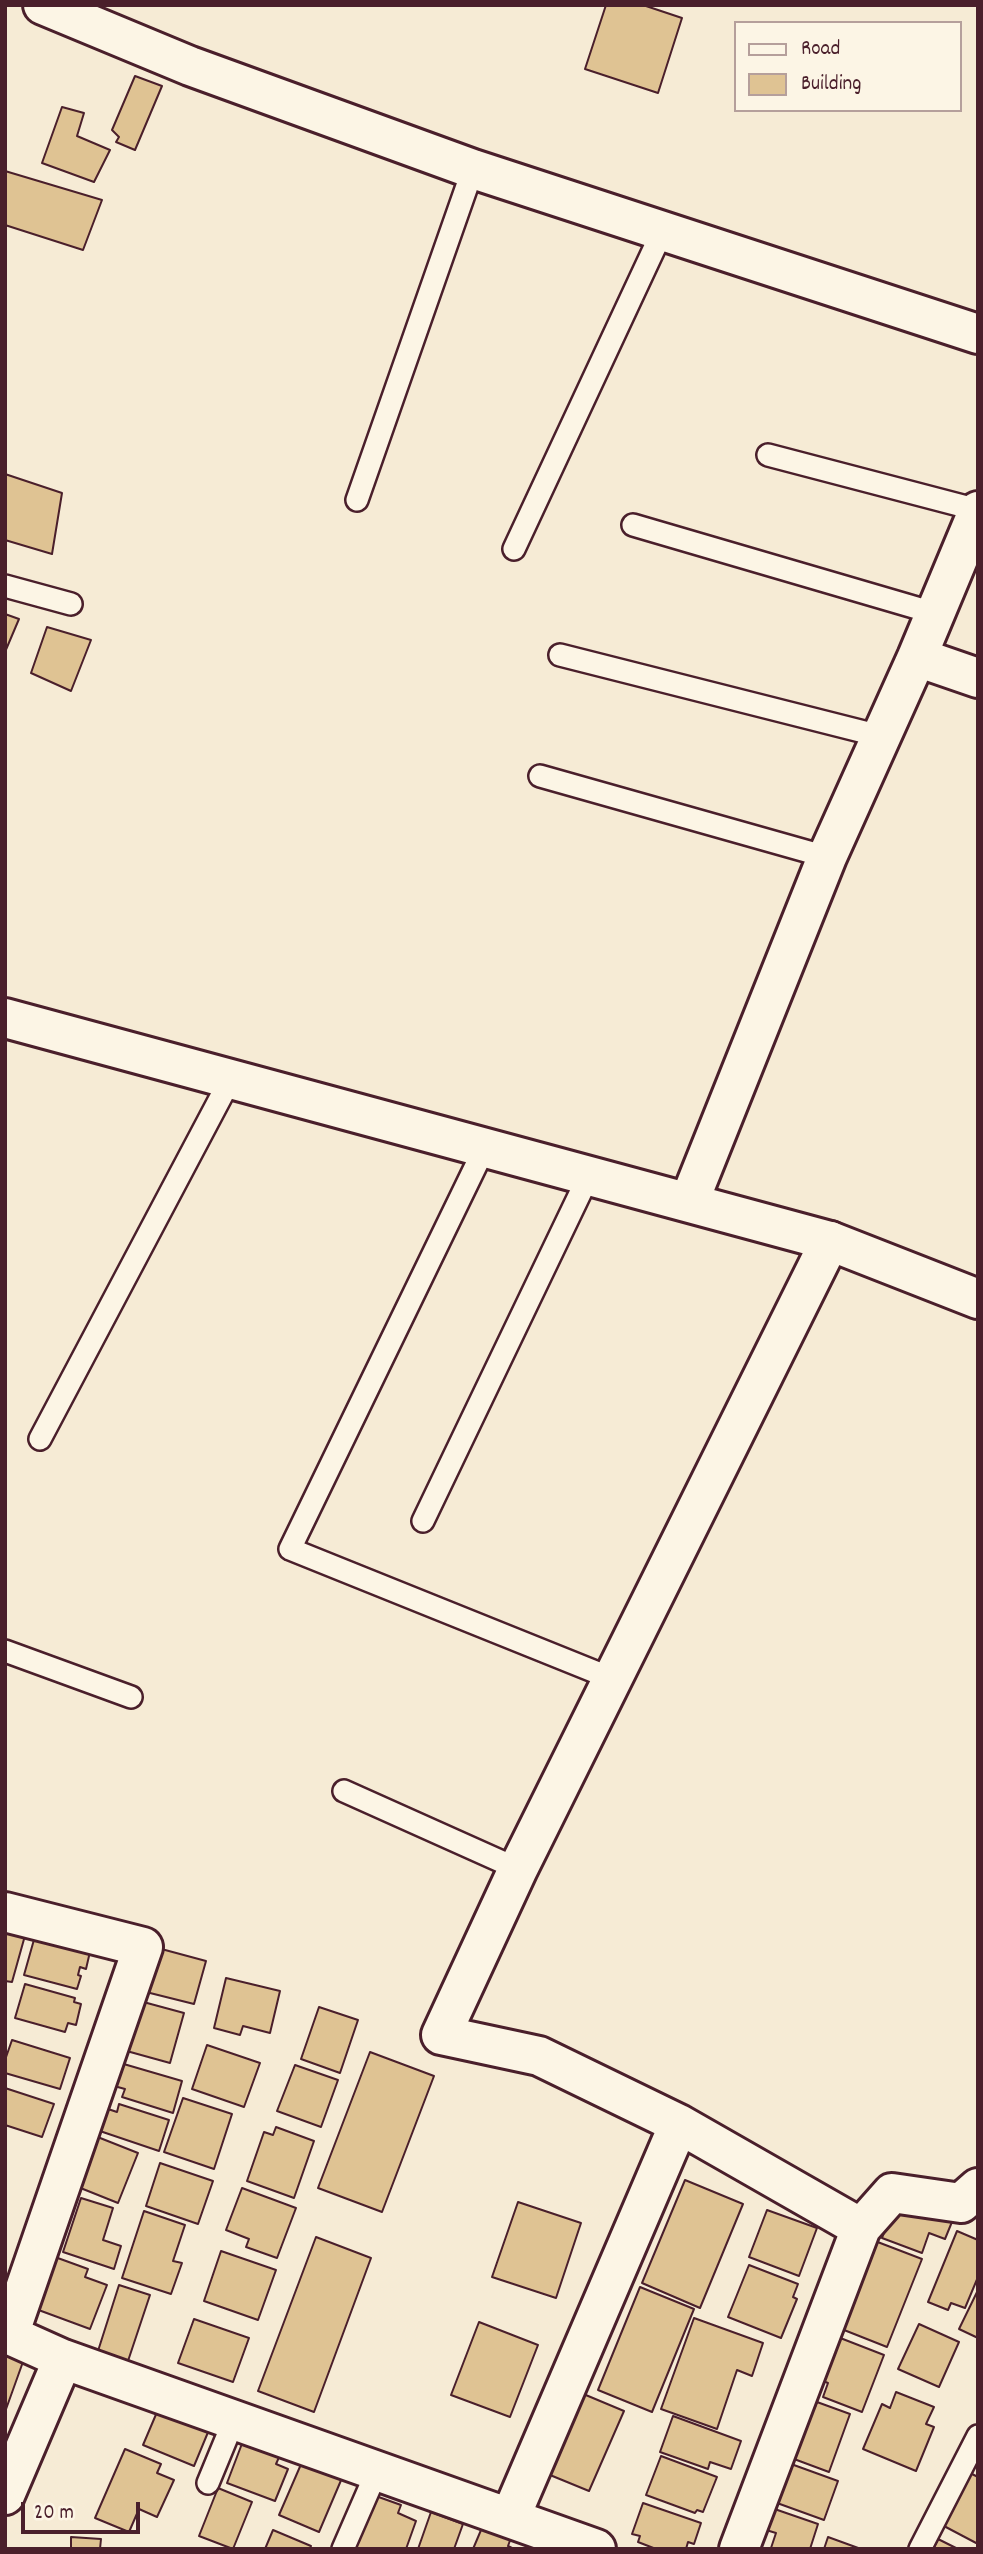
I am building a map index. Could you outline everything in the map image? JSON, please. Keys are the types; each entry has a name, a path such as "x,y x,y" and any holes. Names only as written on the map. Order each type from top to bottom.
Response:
{"street":[{"path":"43,5 190,66 473,169 978,334"},
{"path":"689,1202 827,857 917,657 978,510"},
{"path":"917,657 978,678"},
{"path":"5,1018 830,1241 978,1299"},
{"path":"830,1241 518,1869 441,2035 539,2056 679,2124 861,2228"},
{"path":"5,1912 143,1947 7,2334 63,2359 510,2518 584,2547"},
{"path":"510,2518 679,2124"},
{"path":"739,2549 861,2228 892,2193 961,2203 978,2188"},
{"path":"5,2495 63,2359"}],"lane":[{"path":"357,500 473,169"},
{"path":"514,549 662,232"},
{"path":"768,455 978,510"},
{"path":"634,526 934,613"},
{"path":"5,586 71,604"},
{"path":"561,655 880,736"},
{"path":"540,776 827,857"},
{"path":"40,1439 231,1078"},
{"path":"485,1147 290,1549 613,1679"},
{"path":"423,1521 589,1175"},
{"path":"5,1651 131,1697"},
{"path":"344,1791 518,1869"},
{"path":"208,2483 234,2420"},
{"path":"920,2549 978,2436"},
{"path":"343,2549 377,2471"}],"building":[{"path":"606,5 643,5 682,18 658,93 585,69"},
{"path":"135,76 162,86 135,150 116,142 119,137 112,130"},
{"path":"62,107 84,113 77,136 110,150 94,182 42,163"},
{"path":"5,171 102,200 83,250 5,225"},
{"path":"5,474 62,493 52,554 5,540"},
{"path":"5,614 19,619 5,652"},
{"path":"47,627 91,640 71,691 31,673"},
{"path":"5,1926 26,1932 12,1982 5,1981"},
{"path":"37,1929 92,1943 86,1969 80,1967 78,1975 81,1976 77,1989 24,1975"},
{"path":"154,1947 206,1961 194,2004 142,1991"},
{"path":"226,1978 280,1991 270,2033 243,2026 240,2035 214,2028"},
{"path":"25,1984 75,1998 74,2002 81,2004 76,2025 68,2023 65,2032 15,2018"},
{"path":"136,2000 184,2013 170,2063 123,2050"},
{"path":"319,2007 358,2020 340,2073 301,2059"},
{"path":"12,2040 70,2058 60,2089 5,2073 5,2060"},
{"path":"207,2045 260,2063 244,2107 192,2089"},
{"path":"370,2052 434,2076 382,2212 318,2188"},
{"path":"110,2060 182,2081 173,2113 122,2097 125,2089 103,2083"},
{"path":"295,2065 338,2080 321,2127 277,2111"},
{"path":"5,2088 54,2104 42,2137 5,2125"},
{"path":"183,2098 232,2114 214,2169 164,2152"},
{"path":"119,2104 169,2120 159,2151 88,2127 96,2105 117,2112"},
{"path":"276,2127 314,2141 294,2198 247,2181 264,2132 273,2135"},
{"path":"90,2134 138,2153 118,2203 78,2187"},
{"path":"160,2163 213,2181 198,2224 146,2206"},
{"path":"685,2180 743,2204 700,2308 642,2283"},
{"path":"242,2188 296,2208 277,2258 246,2247 249,2239 226,2230"},
{"path":"81,2198 113,2208 103,2240 121,2246 114,2269 63,2252"},
{"path":"518,2202 581,2223 556,2298 492,2277"},
{"path":"767,2210 817,2228 799,2276 749,2257"},
{"path":"144,2211 185,2225 173,2261 182,2263 171,2294 122,2278"},
{"path":"892,2212 956,2212 945,2239 929,2233 922,2253 882,2238"},
{"path":"957,2231 978,2240 978,2277 965,2308 951,2303 948,2310 928,2302"},
{"path":"316,2237 371,2258 314,2412 258,2391"},
{"path":"875,2241 922,2259 887,2347 839,2328"},
{"path":"221,2251 276,2270 258,2320 204,2301"},
{"path":"44,2253 88,2269 85,2277 107,2285 90,2329 25,2305"},
{"path":"749,2265 798,2284 793,2297 797,2299 781,2338 728,2317"},
{"path":"119,2285 150,2295 128,2361 98,2351"},
{"path":"640,2287 694,2309 652,2412 598,2390"},
{"path":"978,2290 978,2338 959,2329"},
{"path":"694,2318 763,2343 752,2376 737,2370 717,2429 661,2409"},
{"path":"194,2319 249,2338 233,2382 178,2363"},
{"path":"479,2322 538,2345 510,2417 451,2395"},
{"path":"919,2324 959,2342 939,2387 898,2369"},
{"path":"830,2334 884,2355 862,2412 823,2397 828,2383 813,2377"},
{"path":"5,2353 24,2359 5,2412"},
{"path":"896,2392 934,2407 926,2424 934,2427 916,2471 863,2449 882,2404 890,2408"},
{"path":"581,2393 624,2411 589,2491 550,2475 563,2446 552,2441"},
{"path":"817,2402 850,2414 829,2472 794,2459 807,2404 815,2407"},
{"path":"160,2405 211,2425 194,2466 143,2445"},
{"path":"673,2416 741,2441 731,2469 710,2462 708,2469 660,2452"},
{"path":"243,2441 280,2455 276,2464 288,2469 275,2501 227,2483"},
{"path":"125,2449 161,2464 157,2473 174,2480 157,2517 139,2509 129,2532 95,2518"},
{"path":"661,2456 717,2477 703,2512 697,2510 695,2513 646,2495"},
{"path":"780,2460 838,2481 824,2520 766,2499"},
{"path":"302,2462 342,2478 319,2532 279,2515"},
{"path":"970,2473 978,2477 978,2544 942,2525"},
{"path":"218,2488 252,2502 233,2549 199,2536"},
{"path":"373,2495 401,2505 398,2513 416,2521 406,2549 352,2549"},
{"path":"643,2503 701,2523 694,2544 688,2542 686,2549 656,2549 638,2542 640,2536 632,2534"},
{"path":"763,2505 818,2524 810,2549 771,2548 776,2533 756,2527"},
{"path":"431,2512 463,2524 454,2549 418,2549"},
{"path":"484,2523 512,2535 508,2546 514,2549 473,2549"},
{"path":"273,2530 311,2546 310,2549 265,2549"},
{"path":"71,2537 101,2539 100,2549 71,2549"},
{"path":"828,2537 861,2549 824,2549"},
{"path":"938,2539 958,2549 933,2549"}]}
